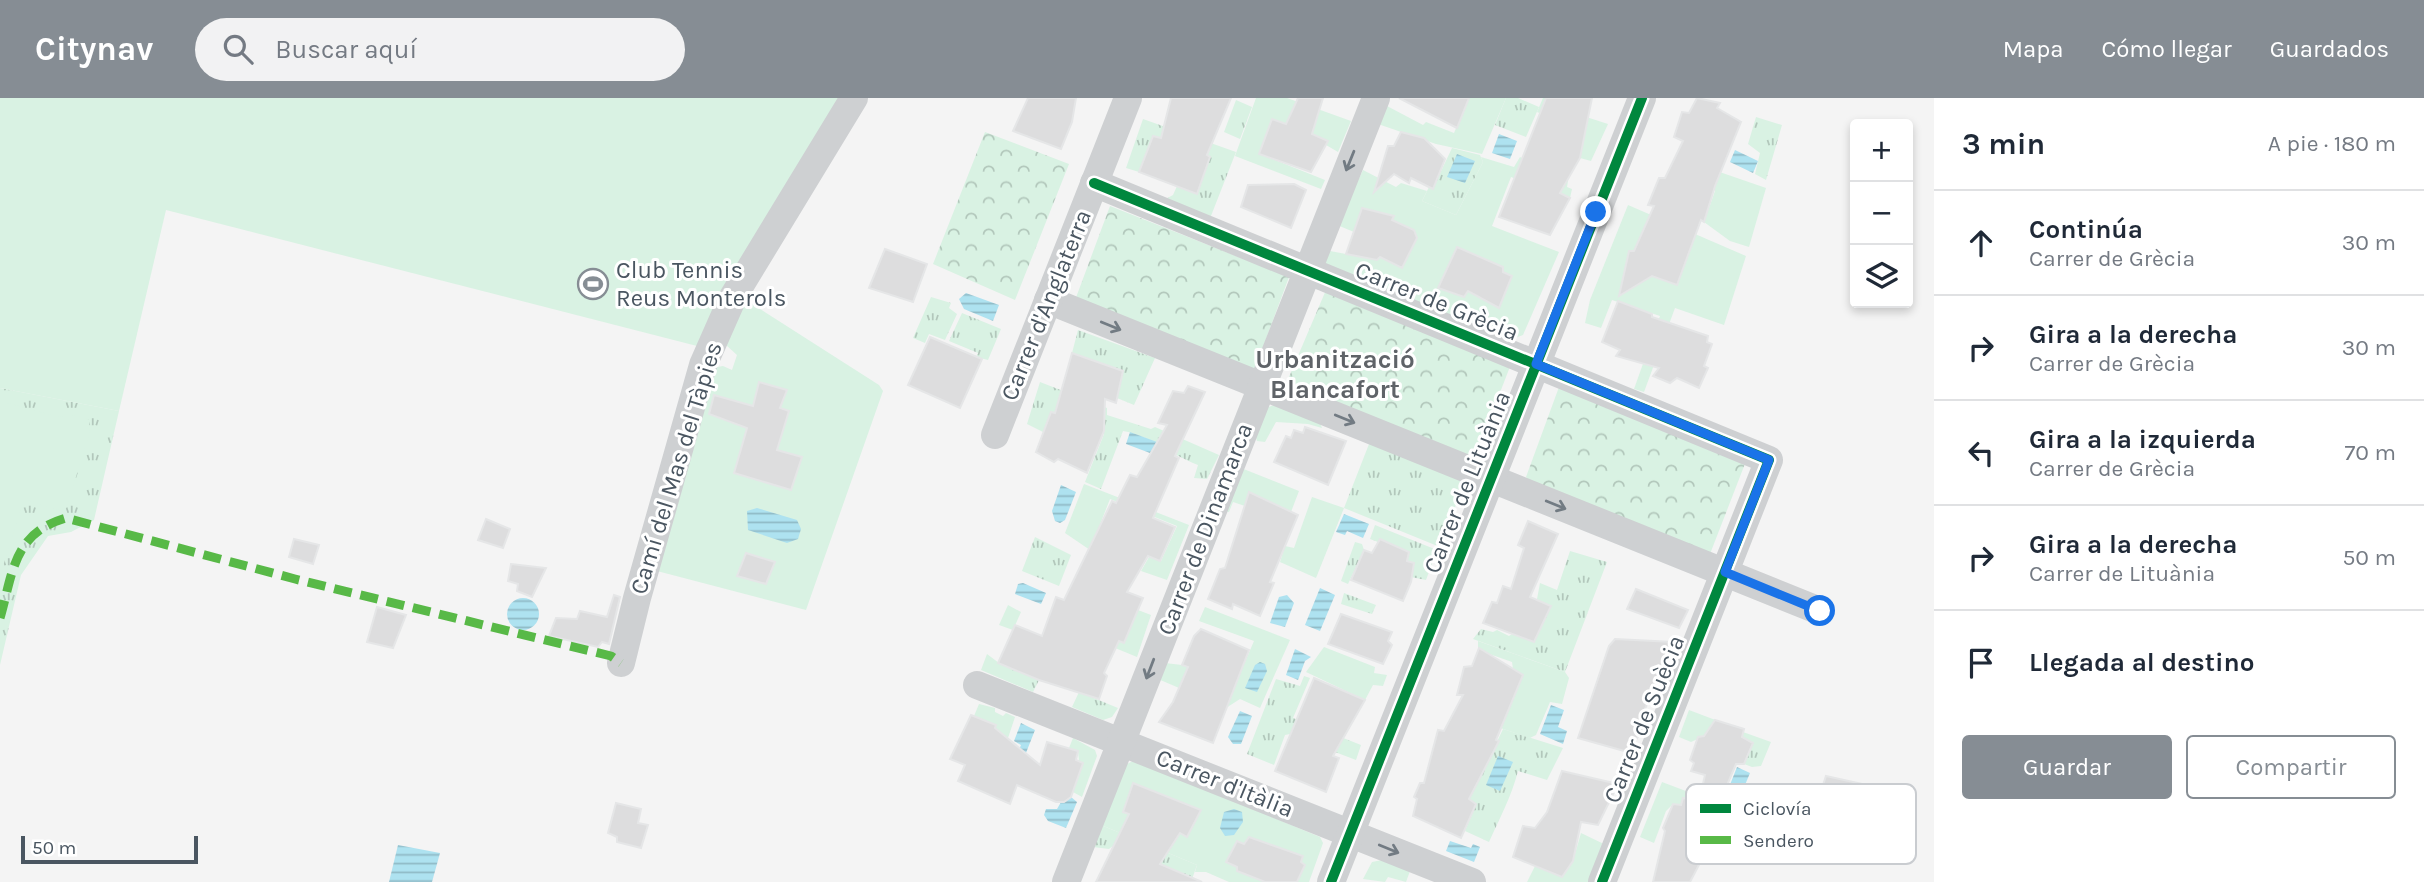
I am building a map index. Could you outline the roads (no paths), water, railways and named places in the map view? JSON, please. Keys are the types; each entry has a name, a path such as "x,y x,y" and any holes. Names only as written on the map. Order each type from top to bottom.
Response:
{"street":[{"name":"Camí del Mas del Tàpies","path":"621,663 640,585 703,365 733,297 854,98"},
{"name":"Carrer d'Anglaterra","path":"995,435 1128,98"},
{"name":"Carrer de Dinamarca","path":"1066,882 1376,98"},
{"name":"Carrer de Lituània","path":"1331,882 1642,98"},
{"name":"Carrer de Grècia","path":"1094,183 1769,460 1725,572"},
{"path":"1048,300 1820,611"},
{"name":"Carrer de Suècia","path":"1602,882 1725,572"},
{"name":"Carrer d'Itàlia","path":"977,685 1472,882"}],"water":[{"path":"1499,134 1517,141 1510,159 1492,153"},
{"path":"1735,150 1758,161 1753,173 1730,162"},
{"path":"1457,154 1475,161 1465,183 1447,177"},
{"path":"966,293 999,305 993,321 964,309 959,299"},
{"path":"1130,432 1157,442 1156,452 1150,453 1126,444"},
{"path":"1061,485 1076,492 1065,520 1060,523 1055,521 1052,511"},
{"path":"757,508 797,520 801,529 798,539 787,543 748,530 747,511"},
{"path":"1344,514 1369,524 1363,538 1347,531 1345,535 1336,532"},
{"path":"1023,583 1046,593 1041,604 1015,594 1018,584"},
{"path":"1320,588 1335,595 1320,631 1305,625"},
{"path":"1287,595 1294,603 1285,627 1270,623 1279,597"},
{"path":"523,598 534,603 539,614 534,625 523,630 512,625 507,614 512,603"},
{"path":"1295,649 1311,657 1305,661 1298,680 1286,675"},
{"path":"1260,662 1265,664 1267,671 1257,692 1245,688 1255,665"},
{"path":"1551,705 1564,710 1558,727 1567,731 1563,744 1540,734"},
{"path":"1240,711 1252,716 1241,744 1233,744 1228,737"},
{"path":"1021,723 1035,730 1024,758 1017,755 1021,745 1014,741"},
{"path":"1498,756 1513,762 1500,791 1486,785"},
{"path":"1737,767 1750,773 1745,784 1730,784"},
{"path":"1071,797 1077,802 1066,828 1048,821 1044,815 1046,809 1057,809 1061,802"},
{"path":"1234,809 1242,812 1243,822 1234,835 1225,836 1220,828 1224,812"},
{"path":"1450,841 1471,848 1473,844 1480,847 1474,862 1446,851"},
{"path":"398,845 440,853 432,882 389,882"}],"place":[{"name":"Club Tennis Reus Monterols","path":"593,284"}],"district":[{"name":"Urbanització Blancafort","path":"1335,374"}]}
